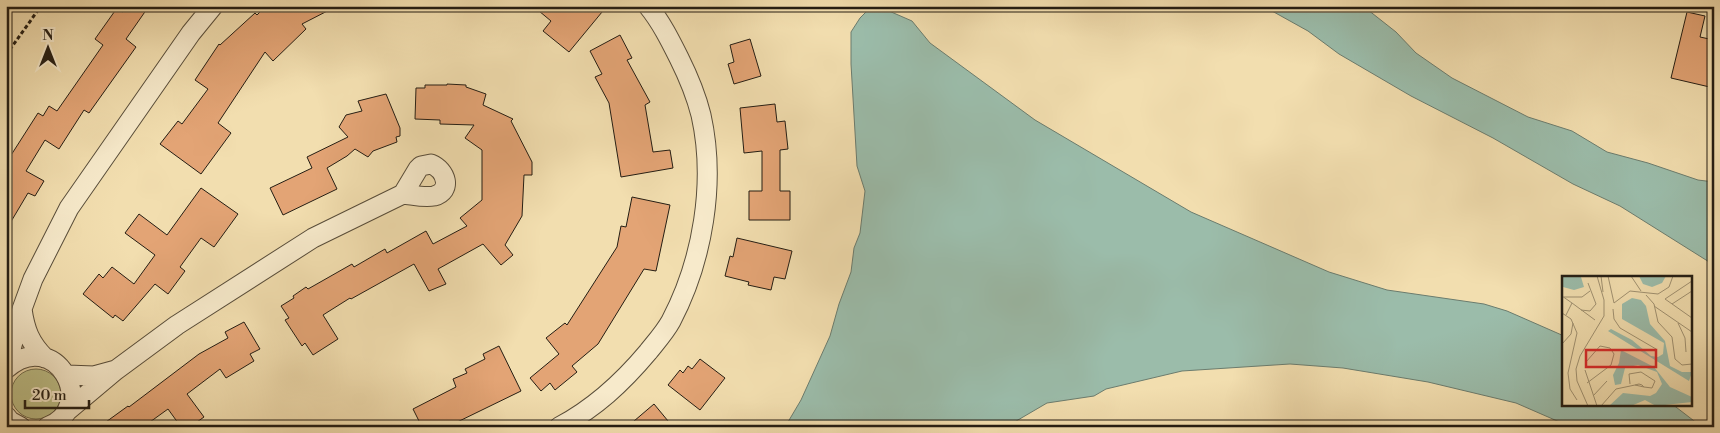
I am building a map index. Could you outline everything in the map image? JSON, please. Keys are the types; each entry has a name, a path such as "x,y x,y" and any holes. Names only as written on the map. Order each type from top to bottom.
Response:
{"street":[{"path":"6,368 22,309 37,271 69,208 191,33 213,6"},
{"path":"558,427 577,417 609,394 632,371 654,344 670,323 677,308 689,278 698,247 707,174 706,145 700,113 689,79 670,38 648,6"},
{"path":"50,426 116,370 177,325 313,238 403,194"},
{"path":"22,309 24,327 35,348 67,375 70,387 70,400 66,412"},
{"path":"6,368 24,358 34,356 45,358"},
{"path":"67,375 94,376 116,370"},
{"path":"6,416 10,421 21,427"}],"path":[{"path":"6,55 40,6"}],"green space":[{"path":"31,369 41,369 54,376 61,389 61,399 54,412 41,419 31,419 22,415 15,408 11,399 11,389 15,380 22,373"}],"shaded area":[{"path":"1263,6 1363,6 1396,32 1416,53 1452,78 1528,117 1572,131 1607,152 1648,163 1698,180 1714,182 1714,265 1620,206 1573,184 1493,138 1411,96 1339,54 1308,31"},
{"path":"871,7 889,11 912,21 930,43 1035,120 1191,212 1329,272 1387,290 1484,304 1507,311 1562,335 1562,406 1675,406 1702,427 1571,427 1516,403 1428,382 1343,368 1290,364 1182,371 1106,389 1094,396 1047,403 1006,427 785,427 801,400 830,336 851,272 854,248 860,233 865,191 857,166 851,32 860,18"}],"building":[{"path":"128,6 149,6 126,39 136,47 89,113 84,110 59,149 45,140 26,171 44,181 35,196 28,193 6,230 6,163 38,113 43,116 49,106 57,111 103,45 95,39 117,8 123,12"},
{"path":"266,6 337,6 302,24 306,29 273,61 265,52 218,123 231,133 201,174 160,144 178,121 182,124 208,89 195,80 219,44"},
{"path":"533,6 607,6 569,52 543,31 551,21"},
{"path":"1687,12 1705,16 1700,37 1714,40 1714,88 1671,78"},
{"path":"620,35 632,58 627,60 650,102 645,105 653,152 670,150 673,168 621,177 609,103 595,77 602,74 590,51"},
{"path":"750,39 761,76 734,84 728,64 734,62 730,45"},
{"path":"425,85 466,85 466,87 486,94 483,105 513,119 511,121 532,162 532,175 524,175 522,216 505,245 513,255 501,265 483,244 438,269 446,284 429,291 414,264 350,298 323,315 338,339 313,355 305,343 302,346 285,320 289,318 281,306 306,287 308,289 352,264 354,267 385,249 387,253 426,231 433,244 467,226 460,218 482,200 482,150 465,138 474,125 440,124 440,120 415,119 416,88 425,88"},
{"path":"386,94 400,128 400,136 396,137 397,142 373,151 368,157 355,149 327,168 337,189 283,215 270,188 312,168 307,157 348,137 339,127 346,115 362,111 358,101"},
{"path":"775,104 777,122 785,121 788,149 780,150 780,191 790,191 790,220 749,220 749,191 762,191 762,151 744,153 740,108"},
{"path":"201,188 238,214 214,247 201,238 180,267 185,271 168,294 155,284 123,321 115,315 113,318 83,294 99,274 103,278 112,267 134,284 155,255 125,233 139,214 167,235"},
{"path":"632,197 670,205 656,271 644,269 598,344 572,366 577,372 555,390 550,383 541,391 530,378 559,354 546,338 565,323 567,325 617,247 621,226 626,227"},
{"path":"737,238 792,251 785,279 774,277 771,290 748,285 749,282 725,276 730,256 733,257"},
{"path":"244,322 260,349 250,354 254,361 226,378 220,369 187,394 204,417 190,427 181,427 168,409 143,427 99,427 129,407 199,354 228,338 225,332"},
{"path":"499,346 521,391 447,427 422,427 413,409 456,387 453,379 467,373 465,369 485,359 483,354"},
{"path":"700,359 725,378 700,410 668,385 680,370 683,373 688,366 692,369"},
{"path":"654,404 673,427 627,427"}]}
